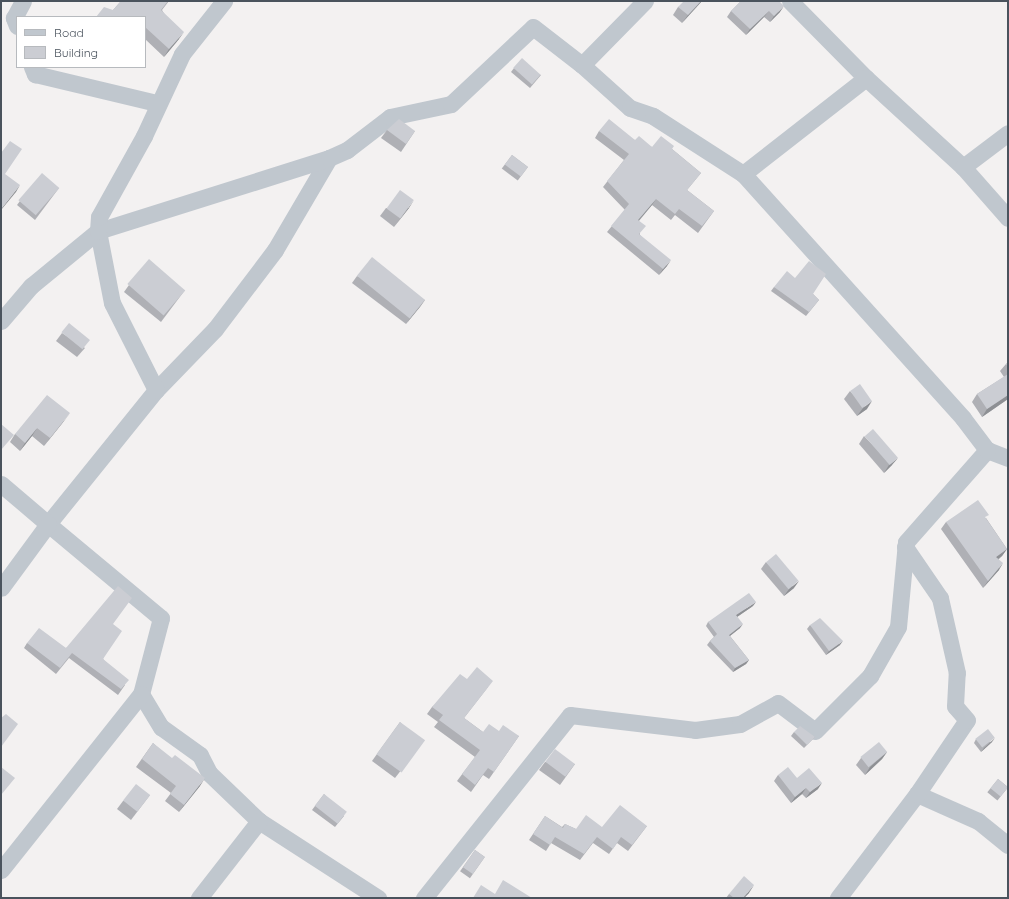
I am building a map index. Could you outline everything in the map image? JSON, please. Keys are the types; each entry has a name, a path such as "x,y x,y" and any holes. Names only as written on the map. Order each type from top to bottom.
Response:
{"street":[{"path":"16,23 14,18 23,1"},
{"path":"156,390 112,303 98,231 99,217 144,136 157,103 182,54 224,1"},
{"path":"582,65 645,1"},
{"path":"790,1 866,78 963,167 1008,218"},
{"path":"1,321 31,286 98,231 329,158 347,150 390,117 451,104 534,27 582,65 630,108 652,116 743,174 963,418 987,450 1008,458"},
{"path":"32,68 35,74 157,103"},
{"path":"743,174 866,78"},
{"path":"963,167 1008,133"},
{"path":"1,588 48,524 156,390 215,330 270,256 329,158"},
{"path":"424,898 570,715 695,730 740,724 778,702 815,731 870,676 898,627 904,547 913,530 987,450"},
{"path":"1,484 161,618 141,694 1,870"},
{"path":"838,898 917,794 967,720 955,706 957,673 940,598 904,547"},
{"path":"141,694 161,727 200,755 209,773 259,821 378,898"},
{"path":"917,794 978,822 1008,845"},
{"path":"199,898 259,821"}],"building":[{"path":"121,1 168,1 161,10 184,32 169,49 146,28 146,16 97,16 104,7 113,10"},
{"path":"684,1 701,1 688,15 678,7"},
{"path":"741,1 779,1 784,6 774,16 769,11 750,29 731,11"},
{"path":"522,58 541,75 532,84 513,68"},
{"path":"399,119 415,131 406,144 387,130"},
{"path":"609,119 635,140 639,136 652,147 661,136 674,146 672,149 701,173 687,190 714,211 702,226 679,209 675,214 656,199 638,220 646,226 639,234 671,260 663,269 611,226 629,204 607,181 629,154 599,131"},
{"path":"10,141 22,149 5,174 20,185 1,209 1,153"},
{"path":"512,155 528,167 521,177 505,165"},
{"path":"42,173 59,188 36,215 18,200"},
{"path":"400,190 414,200 400,219 386,209"},
{"path":"372,257 425,300 410,318 357,276"},
{"path":"149,259 185,290 164,315 127,284"},
{"path":"809,261 826,274 813,294 819,300 809,312 774,287 787,271 795,278"},
{"path":"69,323 90,340 82,349 61,332"},
{"path":"1008,374 1008,395 987,409 977,394"},
{"path":"860,384 872,401 862,408 850,391"},
{"path":"47,395 70,413 50,438 37,428 25,443 15,434"},
{"path":"1,424 14,435 1,450"},
{"path":"873,429 898,458 890,465 865,436"},
{"path":"978,500 989,515 985,517 1007,549 996,557 1003,563 988,581 946,522"},
{"path":"776,554 798,581 789,589 766,562"},
{"path":"118,586 132,598 113,624 122,631 103,659 129,680 121,689 72,653 60,668 27,643 39,628 66,648"},
{"path":"749,593 756,602 736,615 743,624 729,635 749,660 735,668 710,641 717,634 708,622"},
{"path":"820,618 843,641 829,651 810,625"},
{"path":"477,667 493,681 464,718 483,732 489,724 499,731 503,725 519,736 494,772 488,768 475,785 462,774 480,750 439,720 443,715 432,707 460,674 467,679"},
{"path":"6,714 18,724 1,747 1,718"},
{"path":"400,722 425,740 402,773 376,754"},
{"path":"800,726 815,737 807,745 794,732"},
{"path":"988,729 995,738 982,748 975,739"},
{"path":"879,742 887,752 869,767 860,757"},
{"path":"153,743 172,758 175,755 205,778 184,805 170,794 176,786 142,759"},
{"path":"555,749 575,764 565,777 545,762"},
{"path":"1,767 15,778 1,795"},
{"path":"788,767 797,778 809,768 822,783 810,792 806,788 795,797 778,775"},
{"path":"998,779 1008,787 1001,797 990,788"},
{"path":"136,784 150,795 137,812 123,801"},
{"path":"324,794 347,812 338,824 315,806"},
{"path":"620,805 647,826 632,845 621,837 613,849 597,837 584,854 555,837 550,845 533,834 545,816 563,828 565,824 576,829 586,815 602,827"},
{"path":"475,850 485,857 473,874 463,867"},
{"path":"744,876 754,885 743,898 734,898 729,894"},
{"path":"503,880 532,898 473,898 481,885 495,894"}]}
